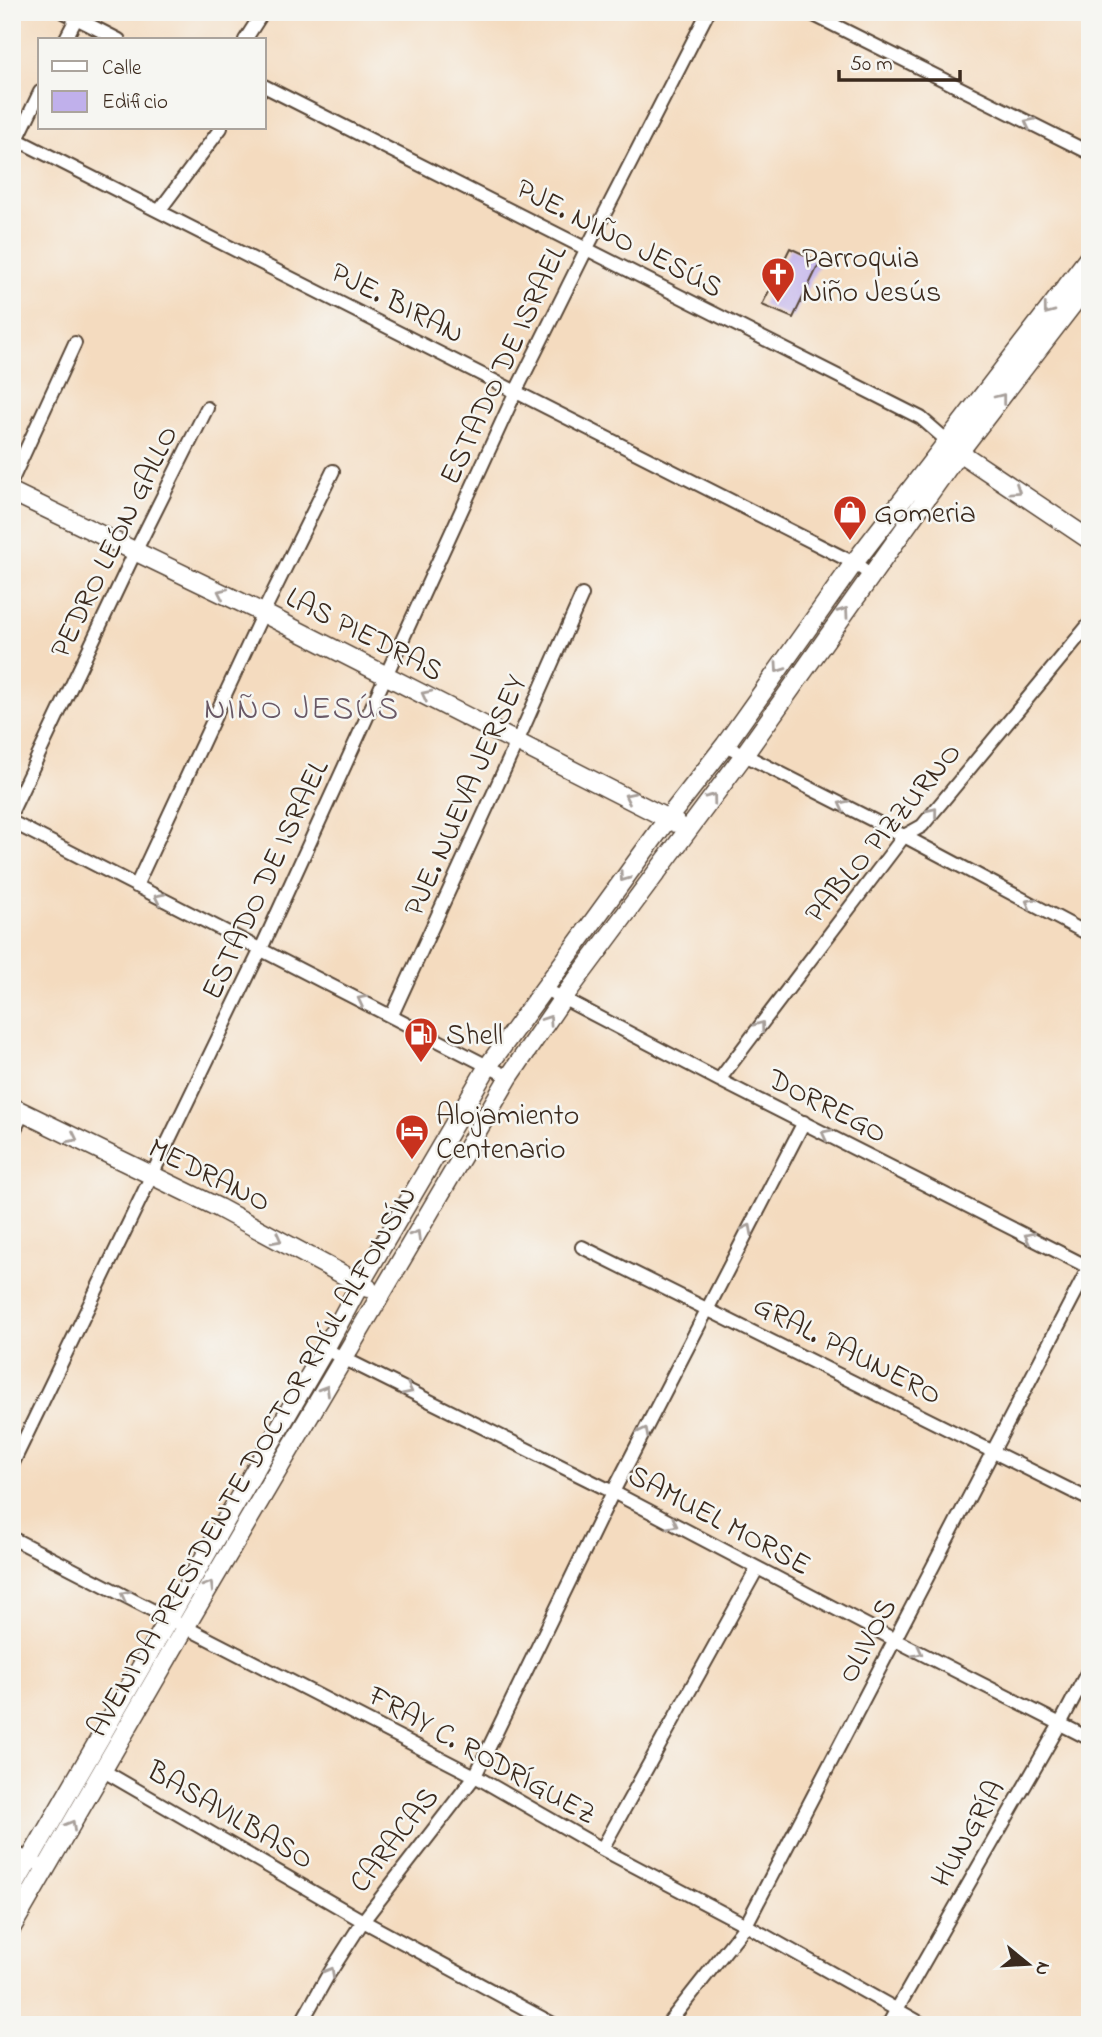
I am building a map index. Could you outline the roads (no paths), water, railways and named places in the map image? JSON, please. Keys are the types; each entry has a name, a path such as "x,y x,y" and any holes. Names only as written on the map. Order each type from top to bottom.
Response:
{"main road":[{"name":"AVENIDA PRESIDENTE DOCTOR RAÚL ALFONSÍN","path":"12,1927 509,1077 563,998 744,755 870,574 954,447 1090,256"},
{"name":"AVENIDA PRESIDENTE DOCTOR RAÚL ALFONSÍN","path":"12,1890 325,1349 360,1283 488,1066 854,563 1090,282"},
{"path":"954,447 1090,540"},
{"name":"LAS PIEDRAS","path":"12,492 387,675 668,817 688,831"},
{"name":"MEDRANO","path":"18,1110 219,1208 381,1294"}],"street":[{"path":"246,38 263,12"},
{"name":"ESTADO DE ISRAEL","path":"12,1465 261,949 516,391 708,12"},
{"path":"808,12 1090,153"},
{"path":"65,38 70,16 115,38"},
{"name":"PJE. NIÑO JESÚS","path":"266,87 921,418 954,447"},
{"path":"14,142 38,96"},
{"path":"159,211 220,130"},
{"name":"PJE. BIRAN","path":"14,142 159,211 516,391 854,563 870,574"},
{"path":"12,480 75,343"},
{"name":"PEDRO LEÓN GALLO","path":"12,811 206,408"},
{"path":"136,886 263,613 333,471"},
{"name":"PJE. NUEVA JERSEY","path":"392,1015 582,595"},
{"name":"PABLO PIZZURNO","path":"719,1080 904,836 922,826 1090,622"},
{"path":"724,745 904,836 1090,935"},
{"path":"12,822 509,1077"},
{"name":"DORREGO","path":"543,988 1089,1267"},
{"path":"12,1135 18,1110"},
{"path":"613,1492 804,1122"},
{"name":"GRAL. PAUNERO","path":"582,1247 1090,1500"},
{"name":"OLIVOS","path":"667,2025 746,1926 1089,1267"},
{"name":"SAMUEL MORSE","path":"325,1349 613,1492 757,1569 1090,1739"},
{"name":"CARACAS","path":"300,2025 363,1921 475,1776 613,1492"},
{"name":"FRAY C. RODRÍGUEZ","path":"12,1538 475,1776 601,1849 925,2025"},
{"path":"601,1849 757,1569"},
{"name":"HUNGRÍA","path":"888,2025 1090,1667"},
{"name":"BASAVILBASO","path":"102,1770 363,1921 555,2025"},
{"path":"12,1852 46,1868"}],"place":[{"name":"Parroquia Niño Jesús","path":"778,304"},
{"name":"Gomeria","path":"850,542"},
{"name":"Shell","path":"421,1064"},
{"name":"Alojamiento Centenario","path":"412,1161"}],"district":[{"name":"NIÑO JESÚS","path":"302,707"}]}
